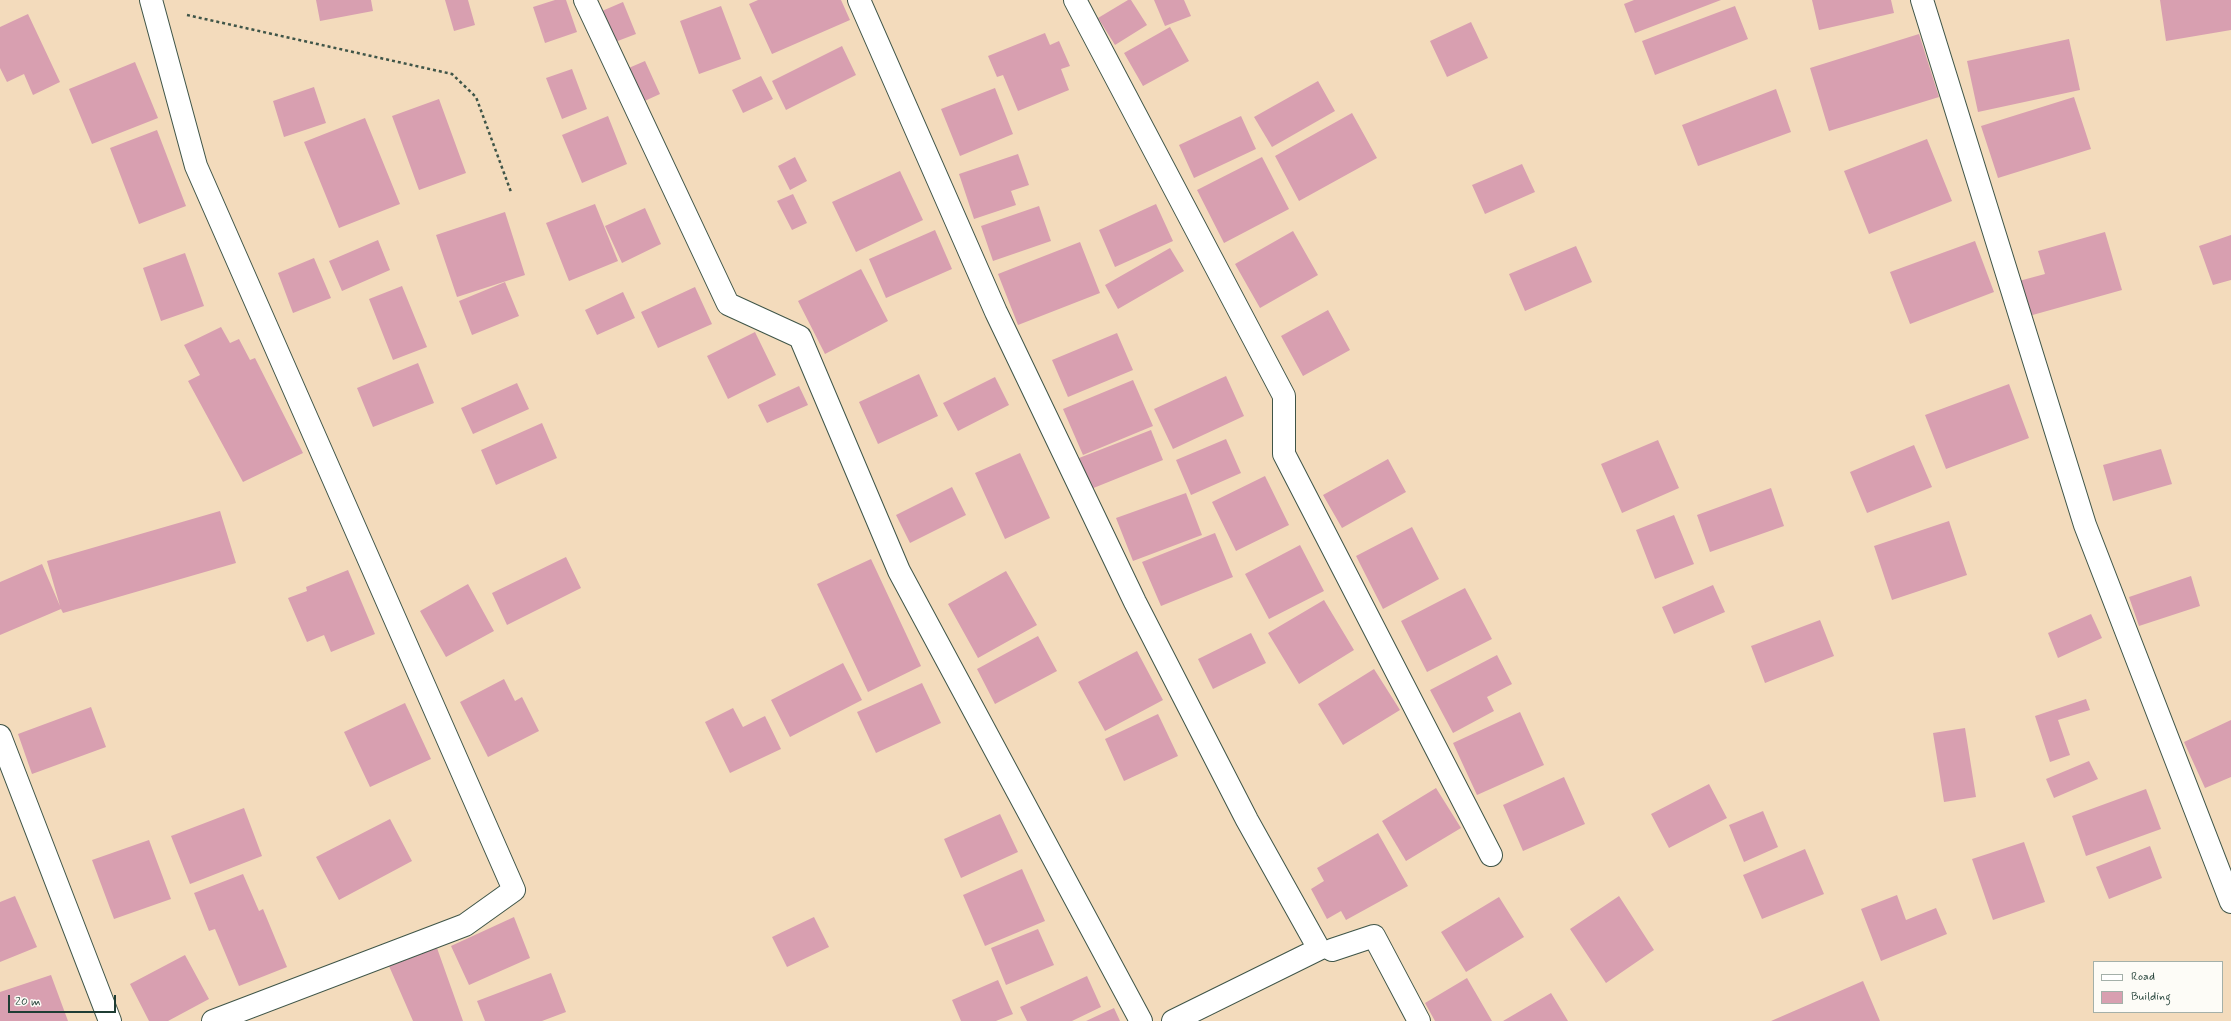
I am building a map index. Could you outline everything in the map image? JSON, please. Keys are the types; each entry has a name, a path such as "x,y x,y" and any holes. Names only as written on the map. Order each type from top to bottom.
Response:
{"street":[{"path":"151,0 196,166 514,890 465,925 213,1021"},
{"path":"585,0 728,304 800,337 899,571 1141,1021"},
{"path":"859,0 996,312 1135,602 1247,820 1318,949 1173,1021"},
{"path":"1075,0 1284,396 1284,454 1491,855"},
{"path":"1922,0 2085,526 2231,902"},
{"path":"0,736 110,1021"},
{"path":"1332,950 1374,936 1419,1021"}],"path":[{"path":"184,14 452,74 476,97 511,192"}],"building":[{"path":"316,0 371,0 373,11 320,21"},
{"path":"445,0 468,0 475,25 454,31"},
{"path":"555,0 566,0 577,32 545,43 533,7"},
{"path":"758,0 841,0 850,20 772,54 749,4"},
{"path":"1128,0 1131,0 1147,25 1115,45 1098,18"},
{"path":"1154,0 1184,0 1191,16 1165,26"},
{"path":"1634,0 1721,0 1635,33 1624,4"},
{"path":"1812,0 1891,0 1894,13 1819,30"},
{"path":"2160,0 2231,0 2231,30 2166,41"},
{"path":"623,2 636,34 615,42 602,11"},
{"path":"721,6 741,59 699,74 680,21"},
{"path":"1735,6 1748,39 1655,75 1642,41"},
{"path":"28,14 60,82 33,95 24,74 7,82 0,68 0,27"},
{"path":"1471,22 1488,58 1447,77 1430,41"},
{"path":"1170,27 1189,61 1143,86 1124,53"},
{"path":"1045,33 1050,45 1059,41 1070,66 1061,69 1069,90 1018,111 1003,75 997,77 988,56"},
{"path":"1919,34 1939,97 1829,131 1810,68"},
{"path":"2069,39 2080,90 1978,112 1967,61"},
{"path":"842,46 856,75 786,110 772,81"},
{"path":"645,61 660,94 638,104 624,70"},
{"path":"135,62 158,118 92,144 69,89"},
{"path":"572,69 587,109 562,119 546,78"},
{"path":"761,76 773,99 743,113 732,90"},
{"path":"1318,81 1335,111 1272,147 1254,117"},
{"path":"314,87 326,123 284,137 273,101"},
{"path":"995,88 1013,134 960,156 941,109"},
{"path":"1776,89 1791,132 1698,166 1682,125"},
{"path":"2074,97 2091,149 1998,178 1981,126"},
{"path":"439,99 466,173 419,190 392,116"},
{"path":"1352,113 1377,158 1299,201 1275,156"},
{"path":"608,116 627,164 582,183 562,135"},
{"path":"1241,116 1256,149 1194,178 1179,145"},
{"path":"365,118 400,204 339,228 304,142"},
{"path":"157,130 186,206 139,224 110,148"},
{"path":"1927,139 1952,201 1869,234 1844,171"},
{"path":"1018,154 1029,185 1011,191 1016,205 974,219 959,174"},
{"path":"795,157 807,181 790,190 778,166"},
{"path":"1262,157 1289,209 1224,243 1197,190"},
{"path":"1522,164 1535,192 1485,214 1472,185"},
{"path":"900,171 923,220 856,252 832,202"},
{"path":"793,194 807,223 792,230 777,201"},
{"path":"595,204 618,261 569,281 546,223"},
{"path":"1156,204 1173,241 1115,267 1099,230"},
{"path":"1039,206 1051,241 993,261 981,226"},
{"path":"645,208 661,244 622,263 605,226"},
{"path":"505,212 525,275 457,297 436,235"},
{"path":"935,230 952,269 886,298 869,259"},
{"path":"1293,231 1318,275 1260,308 1235,264"},
{"path":"2105,232 2122,290 2029,316 2019,281 2045,274 2038,251"},
{"path":"2231,235 2231,280 2213,285 2199,246"},
{"path":"378,240 390,270 342,291 329,261"},
{"path":"1975,241 1994,292 1910,324 1890,272"},
{"path":"1080,242 1100,293 1018,325 998,274"},
{"path":"1576,246 1592,282 1525,311 1509,274"},
{"path":"1170,248 1184,271 1118,309 1105,285"},
{"path":"185,253 204,306 161,321 143,268"},
{"path":"314,258 331,298 293,313 278,273"},
{"path":"861,269 888,321 825,354 798,301"},
{"path":"505,282 519,316 472,335 459,301"},
{"path":"402,286 427,347 393,360 369,299"},
{"path":"695,287 712,324 658,348 641,312"},
{"path":"623,292 635,318 597,335 585,310"},
{"path":"1328,310 1350,350 1303,376 1281,336"},
{"path":"221,327 230,343 239,339 250,360 255,358 303,453 243,482 188,381 200,375 184,345"},
{"path":"755,332 776,375 728,399 707,356"},
{"path":"1117,333 1133,370 1068,397 1052,360"},
{"path":"418,363 434,403 373,427 357,388"},
{"path":"919,374 938,416 878,444 859,402"},
{"path":"1226,376 1244,416 1173,449 1154,409"},
{"path":"995,377 1009,405 958,431 943,403"},
{"path":"1133,380 1153,426 1083,455 1063,409"},
{"path":"517,383 529,409 473,434 461,408"},
{"path":"2009,384 2029,438 1946,469 1925,415"},
{"path":"799,386 808,405 767,423 758,405"},
{"path":"542,423 557,458 496,485 481,450"},
{"path":"1151,430 1163,460 1091,489 1079,458"},
{"path":"1226,439 1241,473 1191,495 1176,460"},
{"path":"1658,440 1679,488 1622,513 1601,464"},
{"path":"1914,445 1932,487 1867,513 1850,472"},
{"path":"2161,449 2172,484 2113,501 2103,465"},
{"path":"1020,453 1050,518 1005,539 975,473"},
{"path":"1388,459 1406,492 1342,528 1323,495"},
{"path":"1265,476 1289,525 1236,551 1212,502"},
{"path":"952,487 966,515 910,543 896,515"},
{"path":"1771,488 1784,526 1710,552 1697,515"},
{"path":"1186,493 1202,535 1133,561 1116,518"},
{"path":"220,511 236,563 63,613 61,609 0,635 0,582 42,564 60,606 47,561"},
{"path":"1674,515 1694,564 1655,579 1636,530"},
{"path":"1949,521 1967,575 1892,600 1874,546"},
{"path":"1412,527 1439,579 1383,609 1356,556"},
{"path":"1215,533 1233,577 1161,606 1142,562"},
{"path":"1300,545 1324,591 1269,619 1245,574"},
{"path":"566,557 581,588 507,625 492,593"},
{"path":"871,559 921,666 868,692 817,584"},
{"path":"348,570 375,634 331,652 324,635 307,642 288,598 307,591 306,587"},
{"path":"1006,571 1037,625 978,658 948,604"},
{"path":"2191,576 2200,606 2139,626 2129,597"},
{"path":"468,584 494,631 446,657 420,611"},
{"path":"1713,585 1725,612 1674,634 1662,607"},
{"path":"1465,588 1492,639 1427,672 1401,621"},
{"path":"1324,600 1354,650 1299,684 1268,633"},
{"path":"2091,614 2102,638 2058,658 2048,633"},
{"path":"1820,620 1834,656 1765,683 1751,646"},
{"path":"1251,633 1266,663 1213,689 1198,659"},
{"path":"1038,636 1057,671 995,704 977,669"},
{"path":"1137,651 1163,700 1105,731 1078,682"},
{"path":"1497,655 1512,684 1487,697 1494,711 1453,733 1430,690"},
{"path":"843,663 862,700 790,737 771,700"},
{"path":"1374,669 1400,710 1343,745 1318,704"},
{"path":"504,679 515,701 522,697 539,731 488,757 460,702"},
{"path":"922,683 941,723 876,753 857,712"},
{"path":"2086,699 2090,710 2058,720 2070,755 2050,762 2035,716"},
{"path":"405,703 431,759 370,787 344,732"},
{"path":"91,707 106,747 32,774 18,734"},
{"path":"733,708 743,727 765,716 781,749 730,773 705,722"},
{"path":"1520,712 1544,765 1477,795 1453,743"},
{"path":"1158,714 1178,756 1124,781 1105,739"},
{"path":"2231,720 2231,777 2205,788 2184,742"},
{"path":"1965,728 1976,797 1944,802 1933,733"},
{"path":"2089,761 2098,779 2054,798 2046,779"},
{"path":"1564,777 1585,824 1523,851 1503,805"},
{"path":"1709,784 1727,818 1669,848 1651,814"},
{"path":"1436,788 1461,828 1406,861 1382,821"},
{"path":"2146,789 2161,829 2086,856 2072,816"},
{"path":"244,808 262,856 190,884 171,836"},
{"path":"1763,811 1778,847 1744,862 1729,825"},
{"path":"1000,814 1018,852 961,878 944,839"},
{"path":"390,819 412,861 339,900 316,857"},
{"path":"1378,833 1408,886 1346,920 1341,911 1327,919 1311,889 1324,881 1317,868"},
{"path":"149,840 171,899 114,919 92,860"},
{"path":"2024,842 2045,902 1993,920 1972,859"},
{"path":"2150,846 2162,878 2109,899 2096,867"},
{"path":"1805,849 1824,894 1762,919 1743,875"},
{"path":"1022,869 1045,921 985,946 963,895"},
{"path":"243,874 259,911 263,909 287,967 239,986 215,929 209,931 194,893"},
{"path":"1897,895 1906,920 1936,908 1947,934 1881,961 1861,909"},
{"path":"15,896 37,947 0,962 0,902"},
{"path":"1619,896 1654,950 1606,983 1570,929"},
{"path":"1499,897 1524,937 1466,972 1441,932"},
{"path":"514,917 530,958 469,985 451,946"},
{"path":"814,917 829,947 787,967 772,937"},
{"path":"1038,929 1054,965 1006,985 991,948"},
{"path":"437,948 463,1021 413,1021 389,966"},
{"path":"185,955 209,999 168,1021 149,1021 130,984"},
{"path":"551,973 566,1012 542,1021 485,1021 477,1001"},
{"path":"51,975 68,1021 0,1021 0,992"},
{"path":"1087,976 1101,1007 1072,1021 1027,1021 1020,1007"},
{"path":"1467,978 1492,1021 1435,1021 1425,1003"},
{"path":"998,980 1013,1014 996,1021 961,1021 952,1000"},
{"path":"1863,981 1880,1021 1771,1021"},
{"path":"1551,993 1568,1021 1503,1021"},
{"path":"1114,1008 1120,1021 1086,1021"}]}
